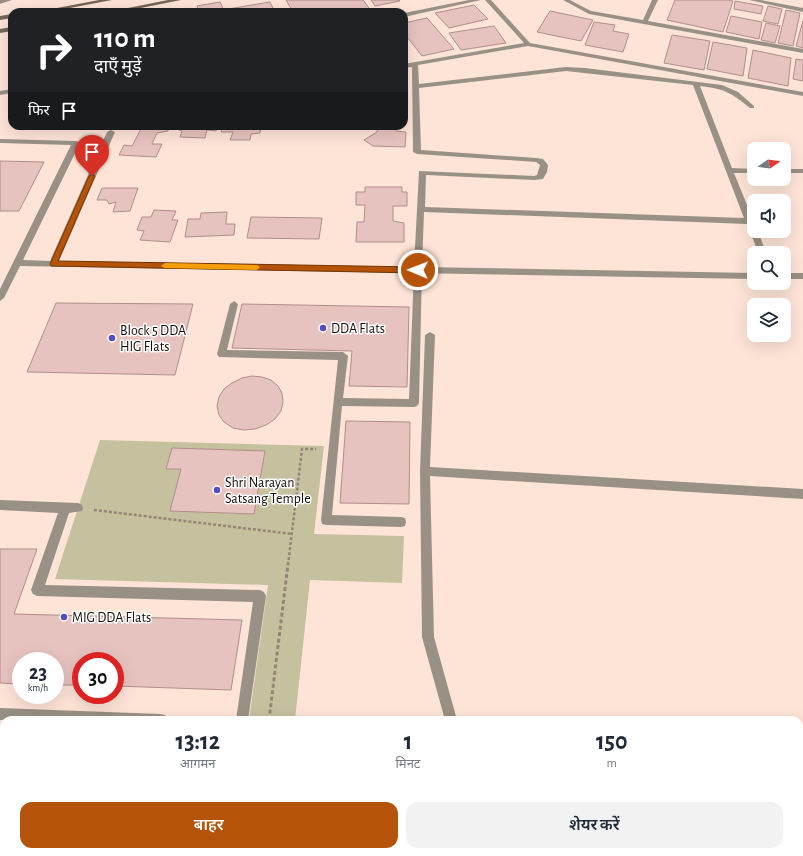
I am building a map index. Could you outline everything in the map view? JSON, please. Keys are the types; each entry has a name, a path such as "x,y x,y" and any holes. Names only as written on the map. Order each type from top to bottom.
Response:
{"main road":[{"path":"62,8 109,0"},
{"path":"133,8 178,0"}],"street":[{"path":"0,2 10,0"},
{"path":"408,14 478,0"},
{"path":"488,0 528,44"},
{"path":"566,0 589,12 803,51"},
{"path":"645,22 655,0"},
{"path":"752,0 803,10"},
{"path":"408,65 528,44 803,94"},
{"path":"338,402 414,403 422,173 534,178 540,177 543,172 544,165 536,160 416,152 416,64"},
{"path":"416,86 566,69 585,70 722,87 736,93 752,108"},
{"path":"695,83 747,216"},
{"path":"54,264 111,132"},
{"path":"0,141 76,143 0,298"},
{"path":"730,170 747,170"},
{"path":"791,171 803,171"},
{"path":"420,209 747,221"},
{"path":"17,263 747,276"},
{"path":"791,276 803,276"},
{"path":"234,304 222,354 343,356 326,520 401,522"},
{"path":"430,334 425,471 428,637 450,716"},
{"path":"425,471 803,494"},
{"path":"0,505 78,508"},
{"path":"65,508 37,590 260,596 243,716"},
{"path":"0,714 53,716"}],"path":[{"path":"269,716 302,449 324,449"},
{"path":"78,508 292,534"}],"shaded area":[{"path":"100,440 324,446 314,534 404,536 402,583 310,580 295,716 250,716 268,585 55,579"}],"building":[{"path":"286,0 363,0 369,8 291,8"},
{"path":"371,0 399,0 400,1 375,6"},
{"path":"675,0 733,1 723,32 667,20"},
{"path":"735,1 763,6 761,14 734,9"},
{"path":"220,2 223,8 198,8 197,6"},
{"path":"270,2 273,8 234,8"},
{"path":"474,5 488,19 449,28 435,13"},
{"path":"768,6 782,9 778,24 763,21"},
{"path":"786,10 800,13 793,46 778,43"},
{"path":"550,11 593,20 581,41 537,32"},
{"path":"731,16 762,22 759,39 726,32"},
{"path":"427,18 454,49 422,56 408,38 408,22"},
{"path":"803,21 803,48 796,46"},
{"path":"594,22 615,25 613,31 629,34 623,52 585,45"},
{"path":"766,23 780,26 775,43 761,40"},
{"path":"494,26 506,43 461,50 449,33"},
{"path":"672,35 710,41 704,70 664,63"},
{"path":"713,42 747,48 743,76 707,69"},
{"path":"753,50 791,58 788,86 748,78"},
{"path":"796,59 803,60 803,81 793,79"},
{"path":"140,130 168,130 157,133 152,144 162,144 156,157 119,155 124,145 132,146"},
{"path":"180,130 207,130 205,138 180,137 182,131"},
{"path":"222,130 260,130 260,133 251,134 250,140 230,140 233,132 221,132"},
{"path":"377,130 396,130 406,132 405,147 373,146 364,140 377,132"},
{"path":"0,161 44,162 19,211 0,211"},
{"path":"365,187 402,187 402,192 407,192 407,206 393,206 393,221 404,223 404,242 356,242 357,222 364,222 365,205 356,205 356,192 365,192"},
{"path":"102,188 138,188 130,211 113,212 116,202 109,204 107,200 97,200"},
{"path":"154,210 176,211 172,220 178,220 170,242 140,240 144,231 137,230 142,217 151,217"},
{"path":"227,212 226,224 235,224 234,235 185,237 188,219 200,219 201,213"},
{"path":"251,217 322,218 319,239 247,238"},
{"name":"Block 5 DDA HIG Flats","path":"56,303 193,304 175,375 27,372"},
{"name":"DDA Flats","path":"242,304 409,307 407,387 349,386 352,351 232,348"},
{"path":"252,376 271,380 278,386 282,393 283,402 281,411 275,419 266,425 255,429 244,430 233,428 224,422 219,415 217,406 219,397 224,389 232,383 242,378"},
{"path":"346,421 410,422 409,504 340,503"},
{"name":"Shri Narayan Satsang Temple","path":"172,448 265,451 254,514 170,511 181,469 166,469"},
{"name":"MIG DDA Flats","path":"0,549 37,549 14,614 242,620 231,690 124,686 124,652 72,652 72,685 64,685 64,652 12,652 12,684 0,683"}],"slow traffic":[{"path":"165,266 257,267"}],"place":[{"name":"DDA Flats","path":"323,328"},
{"name":"Block 5 DDA HIG Flats","path":"112,338"},
{"name":"Shri Narayan Satsang Temple","path":"217,490"},
{"name":"MIG DDA Flats","path":"64,617"}],"route":[{"path":"92,176 54,264 418,270"}]}
